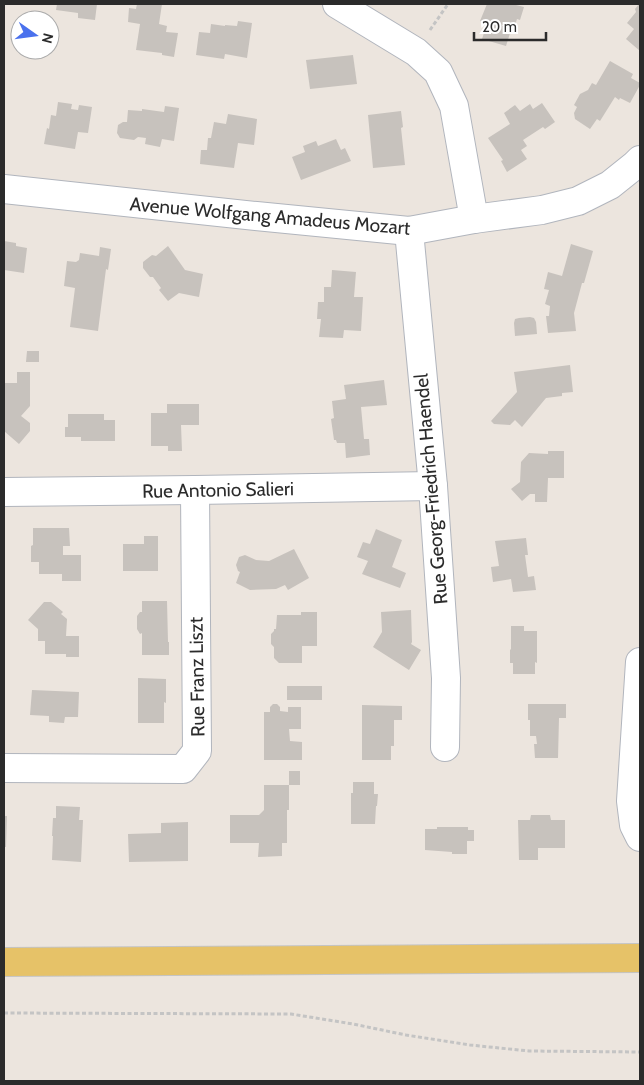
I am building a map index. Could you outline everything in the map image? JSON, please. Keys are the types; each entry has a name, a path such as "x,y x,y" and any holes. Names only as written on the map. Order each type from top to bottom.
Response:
{"main road":[{"path":"4,962 640,958"}],"street":[{"path":"337,4 416,52 438,72 454,106 474,220"},
{"name":"Avenue Wolfgang Amadeus Mozart","path":"4,189 409,231 542,210 578,201 610,185 640,160"},
{"name":"Rue Georg-Friedrich Haendel","path":"409,231 433,486 446,678 445,747"},
{"name":"Rue Antonio Salieri","path":"4,492 433,486"},
{"name":"Rue Franz Liszt","path":"4,768 183,769 197,751 195,490"},
{"path":"640,662 631,802 634,825 640,837"}],"path":[{"path":"416,52 448,4"},
{"path":"4,1013 290,1014 470,1045 529,1051 640,1052"}],"building":[{"path":"57,4 97,4 95,20 78,18 78,13 56,10"},
{"path":"137,4 162,4 159,24 167,26 166,32 178,33 174,57 162,55 162,53 136,50 140,24 128,22 129,8 136,9"},
{"path":"487,4 512,4 524,7 520,20 517,19 513,31 511,30 506,46 482,39 486,27 480,21"},
{"path":"639,4 640,51 626,39 634,29 627,23 636,12 635,9"},
{"path":"238,21 252,23 247,58 225,54 224,59 196,55 199,32 210,33 211,24 237,26"},
{"path":"353,55 357,84 310,89 306,60"},
{"path":"610,61 633,74 631,78 640,83 640,85 630,103 615,97 600,121 597,119 590,129 575,119 574,113 577,107 574,105 580,94 588,90 592,83 596,85"},
{"path":"58,102 72,104 71,109 78,110 79,105 92,107 88,133 78,132 75,149 44,144 51,115 56,116"},
{"path":"542,103 555,122 545,129 543,127 523,140 527,146 521,150 527,159 507,172 501,161 503,160 488,138 510,124 504,113 515,105 520,111 530,104 533,109"},
{"path":"165,106 179,108 174,141 162,139 160,147 145,144 146,138 138,137 134,140 120,138 117,133 118,125 127,122 128,110 142,111 142,109 164,112"},
{"path":"401,111 405,165 373,168 368,115"},
{"path":"228,114 257,119 254,145 238,143 234,168 200,164 201,150 207,150 208,138 211,138 214,122 226,124"},
{"path":"336,139 341,150 345,148 351,161 301,180 292,157 305,152 303,146 316,141 318,146"},
{"path":"4,241 16,243 16,246 27,248 24,273 4,270"},
{"path":"571,244 593,251 574,313 576,331 548,333 546,316 549,316 550,306 545,304 549,290 544,289 548,272 562,276"},
{"path":"168,246 185,270 203,274 199,297 179,293 168,301 159,290 161,288 153,277 150,277 143,268 143,262 152,255 156,256"},
{"path":"100,247 111,249 108,270 106,269 98,331 70,327 75,288 64,286 67,261 76,262 79,260 80,253 99,256"},
{"path":"332,270 356,272 354,297 363,297 361,331 344,330 343,338 319,337 321,319 317,319 318,302 324,302 324,287 331,287"},
{"path":"534,318 536,322 537,334 515,336 515,319"},
{"path":"27,351 39,351 39,362 26,362"},
{"path":"570,365 573,392 562,393 562,396 546,398 522,427 515,420 510,425 494,424 491,421 517,392 514,372"},
{"path":"17,372 30,372 30,406 21,416 30,423 30,431 19,444 4,431 4,383 17,383"},
{"path":"384,380 387,405 361,407 364,439 369,439 370,455 346,458 345,443 337,443 334,440 331,419 334,418 332,401 346,399 344,385"},
{"path":"167,404 199,404 199,425 181,425 182,451 168,451 168,446 151,446 151,413 167,413"},
{"path":"68,414 104,414 104,420 115,420 115,441 81,441 81,437 65,437 65,427 68,427"},
{"path":"548,451 564,451 564,478 548,478 547,502 535,502 535,494 530,494 522,501 511,489 520,482 521,462 529,453 548,454"},
{"path":"33,528 69,528 70,546 63,546 63,555 81,555 81,581 62,581 62,574 39,574 39,562 31,562"},
{"path":"376,529 402,540 392,567 406,573 400,588 362,574 368,561 357,557 363,542 370,544"},
{"path":"144,536 158,536 158,571 123,571 123,544 144,544"},
{"path":"526,538 528,555 525,555 528,577 534,576 536,590 513,592 511,579 493,582 491,567 499,566 495,541"},
{"path":"294,549 309,578 288,590 285,585 276,589 250,590 236,583 240,572 236,565 239,557 245,555 256,560 269,561"},
{"path":"142,601 167,601 169,655 142,655 142,633 140,634 137,629 137,616 142,612"},
{"path":"44,602 51,602 63,612 61,614 67,619 66,636 79,636 79,657 66,657 66,654 45,654 45,641 38,641 38,629 28,620"},
{"path":"411,610 411,644 421,650 409,670 373,647 382,632 381,612"},
{"path":"301,612 317,612 317,646 302,646 302,663 279,663 274,658 274,647 271,644 271,634 276,629 277,615 301,615"},
{"path":"511,626 524,626 524,631 537,631 535,674 513,674 513,663 510,663"},
{"path":"138,678 166,679 164,723 138,723"},
{"path":"287,686 322,686 322,700 287,700"},
{"path":"32,690 79,692 78,717 65,717 64,723 49,722 49,716 30,715"},
{"path":"273,704 277,704 280,707 280,711 288,712 288,707 301,707 301,729 289,729 290,741 302,742 302,760 264,760 264,712 270,712 270,707"},
{"path":"528,704 566,704 566,718 559,718 558,758 535,758 534,744 537,744 536,736 530,736"},
{"path":"362,705 402,706 402,720 394,720 394,746 391,746 391,760 362,760"},
{"path":"289,771 300,771 300,785 289,785"},
{"path":"353,782 374,782 374,794 378,794 375,824 351,824"},
{"path":"264,785 289,785 287,843 282,843 282,856 258,857 259,843 230,843 230,815 259,815 264,810"},
{"path":"56,806 80,807 79,820 83,820 81,862 52,860 53,818 56,818"},
{"path":"531,815 550,815 551,820 565,820 565,848 538,848 538,860 519,860 518,820 530,820"},
{"path":"4,816 7,816 6,847 4,847"},
{"path":"188,822 188,861 129,862 128,834 161,833 161,823"},
{"path":"437,827 468,827 468,830 474,830 474,841 467,841 467,854 425,850 425,829 437,829"}]}
